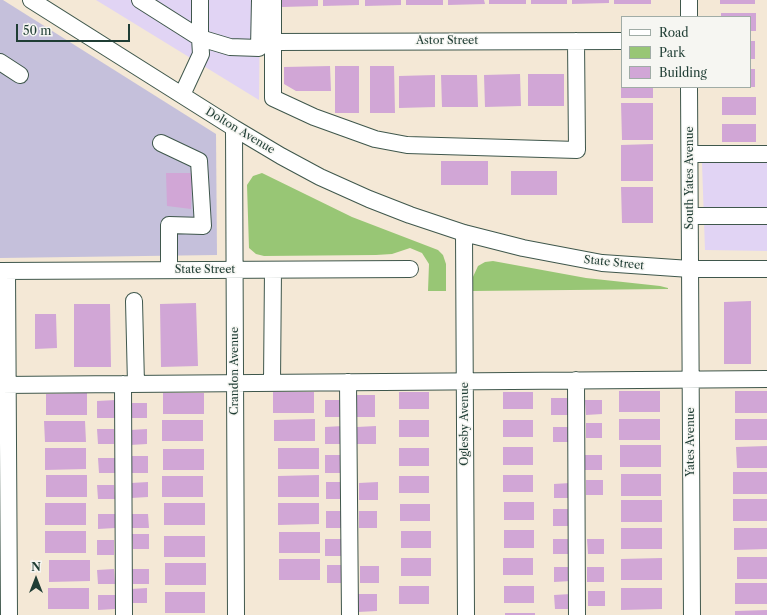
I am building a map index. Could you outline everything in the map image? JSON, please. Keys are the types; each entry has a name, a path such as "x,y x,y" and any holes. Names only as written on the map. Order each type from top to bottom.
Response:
{"street":[{"name":"Dolton Avenue","path":"31,0 281,156 327,180 369,199 410,215 464,233"},
{"path":"140,0 160,6 200,38 230,47 260,48 260,0"},
{"path":"182,95 202,54 200,38 200,0"},
{"path":"273,0 273,98 314,117 375,139 407,145 577,150 576,41"},
{"path":"689,0 689,16"},
{"name":"Astor Street","path":"273,42 621,41"},
{"path":"0,62 20,75"},
{"name":"South Yates Avenue","path":"690,88 690,269"},
{"name":"Crandon Avenue","path":"234,128 236,615"},
{"path":"161,143 199,160 203,226 169,225 169,270"},
{"path":"690,154 767,154"},
{"path":"690,216 767,216"},
{"name":"State Street","path":"464,233 523,248 610,263 690,269 767,269"},
{"name":"Oglesby Avenue","path":"464,233 466,615"},
{"name":"State Street","path":"3,271 410,269"},
{"name":"Yates Avenue","path":"690,269 692,615"},
{"path":"272,270 272,382"},
{"path":"3,271 9,615"},
{"path":"124,615 129,384 134,301"},
{"path":"4,385 767,379"},
{"path":"576,380 578,615"},
{"path":"348,382 350,615"}],"shaded area":[{"path":"0,0 3,0 216,134 217,255 0,258"},
{"path":"96,0 260,0 259,100"},
{"path":"702,163 767,163 767,251 705,250"}],"green space":[{"path":"262,173 352,217 438,250 443,255 446,264 446,291 428,291 429,264 422,253 410,248 392,254 376,255 264,256 256,254 249,248 247,185 253,176"},
{"path":"493,261 586,278 660,286 668,289 472,291 472,279 478,266 485,262"}],"building":[{"path":"282,0 318,0 318,6 282,7"},
{"path":"323,0 359,0 359,5 323,6"},
{"path":"365,0 401,0 401,5 365,6"},
{"path":"406,0 443,0 443,5 406,5"},
{"path":"448,0 484,0 485,4 448,5"},
{"path":"489,0 526,0 526,4 489,4"},
{"path":"531,0 567,0 567,4 531,4"},
{"path":"572,0 609,0 609,3 572,4"},
{"path":"614,0 651,0 651,4 614,4"},
{"path":"720,0 755,0 755,4 720,4"},
{"path":"721,13 756,13 756,31 751,31 751,16 721,16"},
{"path":"751,41 755,41 755,59 751,59"},
{"path":"330,66 331,91 296,91 284,84 284,67"},
{"path":"335,66 359,66 359,113 335,113"},
{"path":"370,66 394,66 395,113 370,113"},
{"path":"751,69 755,69 755,87 751,87"},
{"path":"520,74 521,106 485,107 484,75"},
{"path":"528,74 564,74 564,106 528,106"},
{"path":"435,75 435,107 399,108 399,76"},
{"path":"441,75 477,75 478,107 442,107"},
{"path":"621,88 653,88 653,98 621,98"},
{"path":"722,97 756,97 756,115 722,115"},
{"path":"621,103 653,103 653,140 622,140"},
{"path":"722,124 756,124 756,142 722,142"},
{"path":"653,144 653,181 621,181 621,145"},
{"path":"441,161 488,161 488,185 441,185"},
{"path":"511,171 557,171 557,195 511,195"},
{"path":"166,173 192,173 191,209 167,206"},
{"path":"621,187 653,187 653,223 622,223"},
{"path":"751,301 751,364 724,364 724,302"},
{"path":"196,303 198,366 161,367 160,304"},
{"path":"74,304 110,304 111,367 74,367"},
{"path":"35,314 56,314 57,348 35,349"},
{"path":"619,391 660,391 660,412 619,412"},
{"path":"735,391 767,391 767,413 735,413"},
{"path":"273,392 314,392 314,413 273,413"},
{"path":"399,392 429,392 429,409 399,409"},
{"path":"503,392 533,392 533,409 503,409"},
{"path":"87,393 87,415 46,415 46,394"},
{"path":"163,393 204,393 204,414 163,414"},
{"path":"356,395 375,395 375,417 356,417"},
{"path":"551,398 569,398 569,415 551,415"},
{"path":"116,400 116,418 97,418 97,401"},
{"path":"325,400 344,400 344,417 325,417"},
{"path":"585,400 602,400 602,414 586,415"},
{"path":"130,403 147,403 147,418 131,418"},
{"path":"315,419 315,441 274,441 274,420"},
{"path":"619,419 660,419 660,440 619,440"},
{"path":"735,419 767,419 767,440 735,440"},
{"path":"162,420 203,420 203,441 162,441"},
{"path":"399,420 429,420 429,437 399,437"},
{"path":"503,420 533,420 533,437 503,437"},
{"path":"44,421 85,421 86,442 45,442"},
{"path":"586,423 602,423 602,438 586,438"},
{"path":"343,426 343,444 325,444 325,427"},
{"path":"376,426 376,444 357,444 357,427"},
{"path":"553,427 570,427 570,442 553,442"},
{"path":"97,429 114,429 114,444 98,444"},
{"path":"147,429 147,444 130,445 130,430"},
{"path":"620,445 661,445 661,467 620,467"},
{"path":"767,446 767,468 737,468 736,447"},
{"path":"503,447 533,447 533,465 503,465"},
{"path":"45,448 86,448 86,469 45,470"},
{"path":"278,448 319,448 319,469 278,469"},
{"path":"399,448 429,448 429,466 399,466"},
{"path":"163,449 204,449 204,470 163,470"},
{"path":"325,455 344,455 344,473 325,473"},
{"path":"585,455 602,455 602,470 585,470"},
{"path":"129,456 148,456 148,473 129,473"},
{"path":"98,458 115,458 115,473 99,473"},
{"path":"733,472 767,472 767,494 733,494"},
{"path":"621,474 661,474 661,496 621,496"},
{"path":"46,475 87,475 87,497 46,497"},
{"path":"319,475 319,497 278,497 278,476"},
{"path":"503,475 533,475 533,492 503,492"},
{"path":"162,476 203,476 203,497 162,497"},
{"path":"399,476 429,476 429,493 399,493"},
{"path":"586,480 603,480 603,495 586,495"},
{"path":"148,482 148,497 131,498 131,483"},
{"path":"326,482 345,482 345,499 326,499"},
{"path":"378,482 378,500 359,500 359,483"},
{"path":"570,483 570,498 554,498 554,484"},
{"path":"97,485 114,485 115,499 98,499"},
{"path":"733,499 767,499 767,521 733,521"},
{"path":"621,500 662,500 662,522 621,522"},
{"path":"504,502 534,502 534,520 504,520"},
{"path":"45,503 86,503 86,525 45,525"},
{"path":"164,503 205,503 205,525 164,525"},
{"path":"278,503 319,503 319,524 278,525"},
{"path":"400,504 430,504 430,521 400,521"},
{"path":"553,509 570,509 570,526 553,526"},
{"path":"326,511 345,511 345,528 326,528"},
{"path":"359,511 377,511 377,528 359,528"},
{"path":"98,514 115,514 115,528 98,529"},
{"path":"132,514 148,514 149,528 132,528"},
{"path":"621,528 662,528 662,549 621,549"},
{"path":"734,528 767,528 767,549 734,550"},
{"path":"504,530 534,530 534,548 504,548"},
{"path":"45,531 86,531 86,553 45,553"},
{"path":"401,531 431,531 431,548 401,548"},
{"path":"279,532 320,532 320,553 279,553"},
{"path":"132,534 149,534 149,549 133,549"},
{"path":"164,536 205,536 205,557 164,557"},
{"path":"325,539 344,539 344,556 325,556"},
{"path":"553,539 569,539 569,554 553,554"},
{"path":"587,539 604,539 604,554 588,554"},
{"path":"97,540 114,540 114,555 97,555"},
{"path":"737,557 767,557 767,579 737,579"},
{"path":"401,558 431,558 431,576 401,576"},
{"path":"503,558 533,558 533,575 503,575"},
{"path":"662,558 662,580 621,580 621,559"},
{"path":"279,559 320,559 320,580 279,580"},
{"path":"49,560 90,560 90,581 49,582"},
{"path":"165,563 206,563 206,585 165,585"},
{"path":"327,565 346,565 346,583 327,583"},
{"path":"360,566 379,566 379,583 360,583"},
{"path":"554,567 571,567 571,581 554,582"},
{"path":"587,567 604,567 604,582 587,582"},
{"path":"114,569 115,584 98,584 97,570"},
{"path":"132,569 149,569 149,584 133,584"},
{"path":"735,583 767,583 767,604 735,604"},
{"path":"399,586 429,586 429,604 399,604"},
{"path":"504,586 534,586 534,603 504,603"},
{"path":"48,588 89,588 89,609 48,609"},
{"path":"147,588 147,603 131,603 131,589"},
{"path":"621,588 662,588 662,609 621,610"},
{"path":"588,591 605,591 605,606 588,606"},
{"path":"165,592 205,592 205,613 165,613"},
{"path":"358,594 377,594 377,611 358,612"},
{"path":"571,594 571,609 555,609 554,595"},
{"path":"98,595 115,595 115,609 98,610"},
{"path":"767,610 767,615 735,615 735,611"},
{"path":"505,613 535,613 535,615 505,615"}]}
